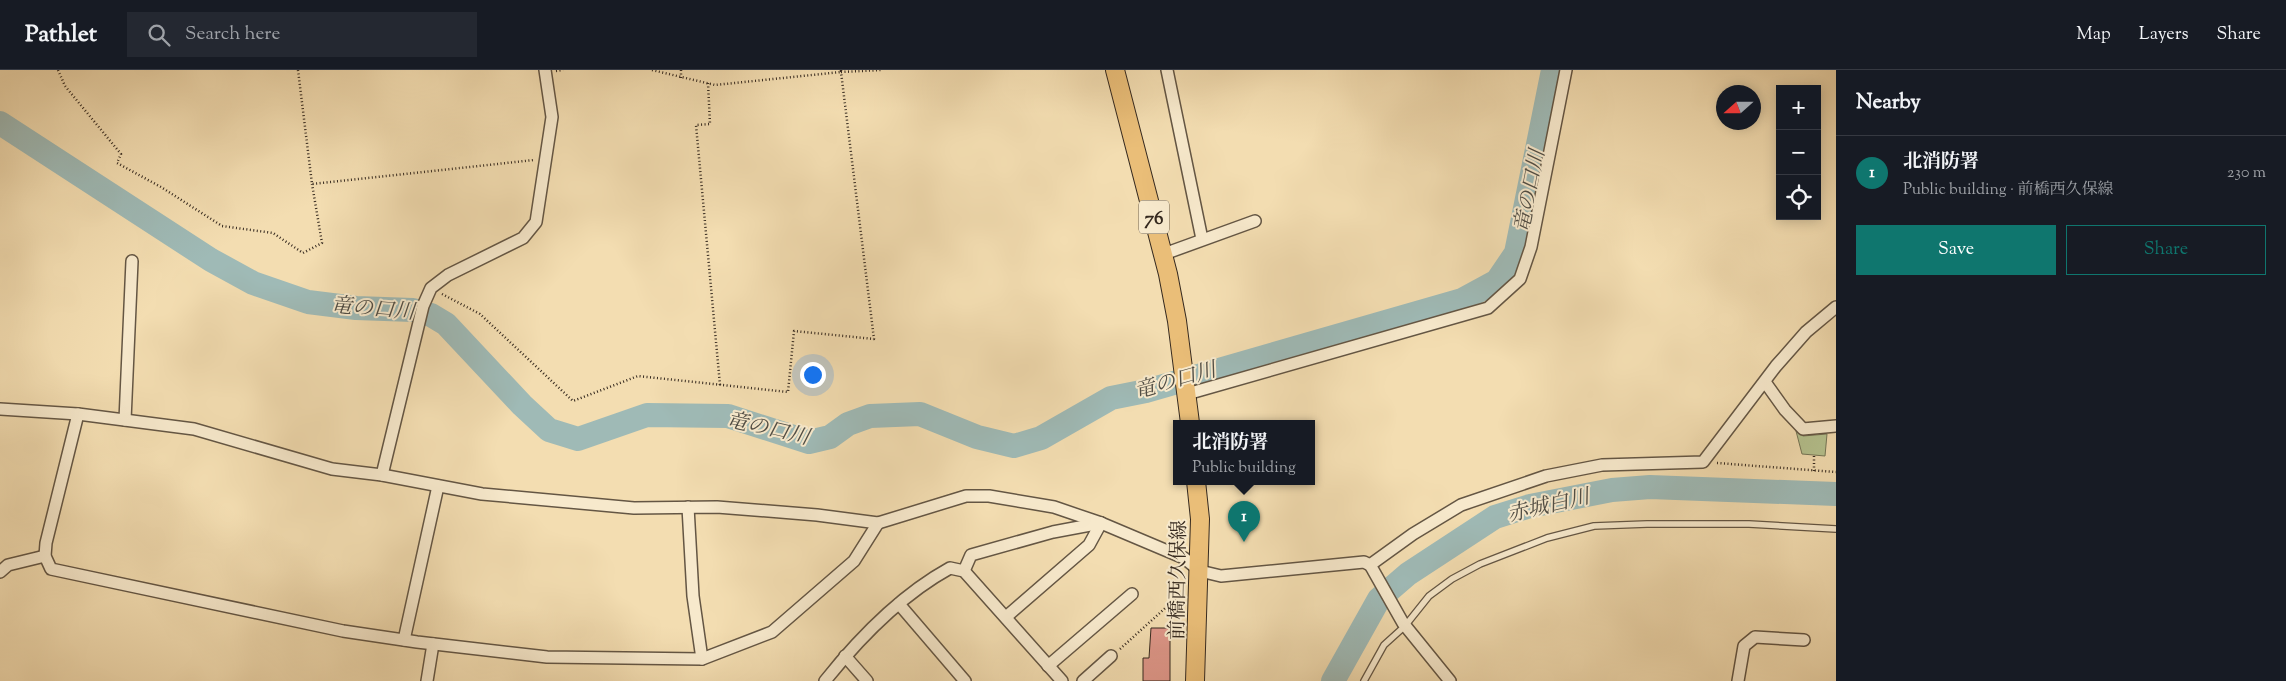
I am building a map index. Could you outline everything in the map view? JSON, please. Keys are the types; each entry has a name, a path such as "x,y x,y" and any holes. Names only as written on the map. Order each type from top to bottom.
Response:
{"main road":[{"name":"76","path":"1115,70 1164,254 1172,294 1190,420"},
{"name":"前橋西久保線","path":"1195,681 1200,571 1200,519 1196,485"}],"street":[{"path":"382,475 423,306 431,288 448,275 523,238 536,222 544,159 552,117 545,70"},
{"path":"1167,70 1202,239"},
{"path":"1187,392 1488,308 1520,279 1531,247 1566,70"},
{"path":"1164,254 1255,221"},
{"path":"125,420 132,261"},
{"path":"1372,568 1413,534 1461,505 1546,476 1602,465 1703,462 1776,366 1806,332 1836,307"},
{"path":"1765,382 1785,410 1803,429 1836,426"},
{"path":"0,409 78,414 194,429 332,469 382,475 482,494 634,508 716,507 817,515 878,524 966,496 989,496 1054,507 1100,523 1184,558 1200,571 1221,576 1364,562 1372,568 1404,624 1450,681"},
{"path":"78,414 44,556 48,566 57,572 343,631 433,644 547,657 702,659 772,632 854,561 878,524"},
{"path":"404,640 438,486"},
{"path":"688,508 693,596 702,659"},
{"path":"964,571 972,555 1053,532 1100,523"},
{"path":"1006,617 1089,545 1100,523"},
{"path":"0,572 8,565 44,556"},
{"path":"826,681 845,656 899,604 925,582 950,568 964,571 1062,681"},
{"path":"1048,666 1132,594"},
{"path":"899,604 965,681"},
{"path":"1738,681 1744,646 1754,637 1804,640"},
{"path":"427,681 433,644"},
{"path":"845,656 867,681"},
{"path":"1083,681 1111,656"}],"lane":[{"path":"1364,681 1384,645 1430,596 1452,579 1480,564 1573,530 1594,526 1693,524 1749,524 1836,529"}],"path":[{"path":"58,70 65,86 121,154 117,163 161,187 222,226 273,233 303,253 322,242 312,184 298,70"},
{"path":"652,70 715,85 841,71 881,70"},
{"path":"681,70 681,78"},
{"path":"431,288 480,314 573,400 638,376 788,392 794,331 874,339 841,71"},
{"path":"708,84 710,124 696,125 720,385"},
{"path":"312,184 544,159"},
{"path":"1814,456 1814,471"},
{"path":"1703,462 1836,472"},
{"path":"1111,656 1181,594 1200,571"}],"green space":[{"path":"1796,431 1803,436 1827,434 1825,456 1802,454"}],"building":[{"path":"1151,628 1170,628 1170,681 1143,681 1143,658 1149,658"}],"waterway":[{"name":"竜の口川","path":"0,123 211,260 253,283 308,302 356,308 413,310 431,315 446,324 522,405 549,430 578,439 647,415 728,416 809,442 830,437 848,424 870,416 920,414 977,437 1014,446 1041,438 1111,398 1146,391 1462,300 1497,281 1516,253 1553,70"},
{"name":"赤城白川","path":"1333,681 1379,599 1408,574 1495,517 1530,506 1612,490 1650,487 1836,494"}],"place":[{"name":"北消防署","path":"1244,542"}]}
